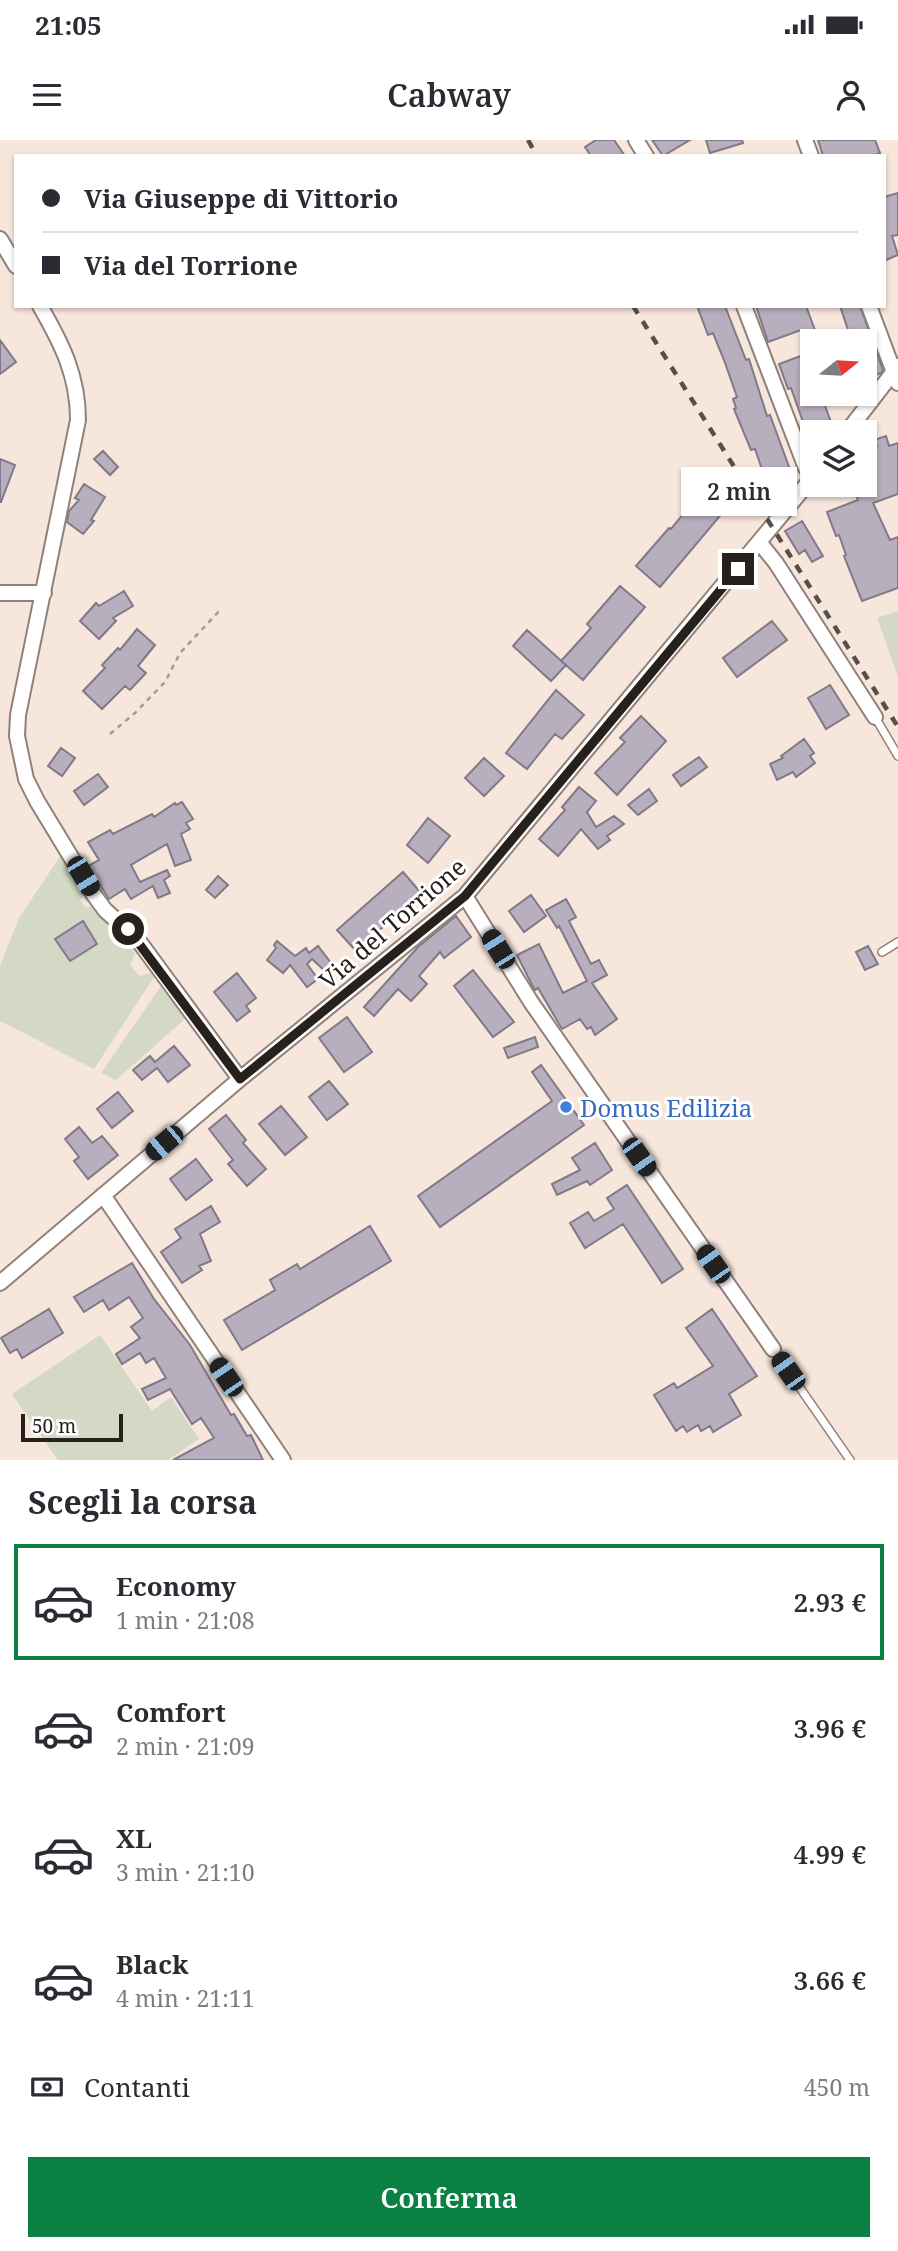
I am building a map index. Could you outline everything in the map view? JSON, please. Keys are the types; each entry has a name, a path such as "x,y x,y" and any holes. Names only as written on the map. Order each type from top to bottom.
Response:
{"street":[{"path":"0,239 14,263"},
{"path":"41,308 72,367 78,394 78,410 74,447 18,715 17,736 26,779 97,900 138,940 240,1079"},
{"path":"745,308 800,452"},
{"path":"857,420 897,374 870,308"},
{"name":"Via del Torrione","path":"0,1283 240,1079 465,896 800,493"},
{"path":"760,543 776,563 875,717"},
{"path":"0,593 44,593"},
{"path":"465,896 531,1002 773,1349"},
{"path":"103,1195 283,1460"}],"lane":[{"path":"875,717 898,755"},
{"path":"882,952 898,942"},
{"path":"773,1349 850,1460"}],"path":[{"path":"110,734 135,713 164,682 180,653 221,609"}],"green space":[{"path":"898,611 898,676 877,618"},
{"path":"61,855 84,895 80,900 86,908 92,906 122,934 135,954 130,965 139,976 151,973 154,977 94,1069 0,1021 0,966 19,918","holes":["83,921 97,944 70,961 56,939"]},
{"path":"161,986 185,1019 116,1080 101,1073"},
{"path":"100,1335 152,1411 171,1397 199,1439 168,1460 58,1460 12,1394"}],"building":[{"path":"596,140 614,140 624,154 590,154 585,147"},
{"path":"652,140 690,140 666,154 662,154"},
{"path":"706,140 742,140 743,143 710,153"},
{"path":"818,140 875,140 880,153 877,154 822,154"},
{"path":"898,193 898,235 892,236 898,255 886,260 886,196"},
{"path":"698,308 726,308 746,360 749,359 767,416 770,415 792,475 767,484 755,449 751,450 734,409 733,399 737,397 724,360 713,333 708,335"},
{"path":"757,308 807,308 815,329 800,330 768,342"},
{"path":"841,308 861,308 868,329 848,329"},
{"path":"0,340 16,362 0,374"},
{"path":"877,353 883,370 877,374"},
{"path":"800,356 800,406 825,406 830,420 802,420 779,364"},
{"path":"886,436 889,446 898,443 898,494 873,503 890,540 898,537 898,588 862,601 844,556 846,555 839,535 836,536 827,512 858,500 857,497 877,497 877,439"},
{"path":"103,451 118,467 110,475 94,459"},
{"path":"0,459 15,465 1,502 0,502"},
{"path":"84,484 105,497 91,520 94,521 83,534 67,522 69,511 79,500 75,498"},
{"path":"702,491 725,510 660,587 636,566"},
{"path":"802,521 823,556 812,562 805,550 799,554 785,531"},
{"path":"620,586 645,607 583,680 561,661 591,628 587,624"},
{"path":"124,591 133,606 113,618 116,621 99,639 80,621 96,603 99,606"},
{"path":"772,621 787,640 737,677 723,658"},
{"path":"137,629 155,645 138,666 146,673 130,690 125,686 102,709 83,691 105,668 102,665 118,648 120,650"},
{"path":"527,630 566,665 551,681 513,646"},
{"path":"830,685 849,715 826,729 808,698"},
{"path":"556,690 584,715 562,739 555,734 527,769 506,753"},
{"path":"641,716 666,741 617,795 595,773 625,742 620,738"},
{"path":"804,739 814,753 810,756 815,763 796,777 793,772 777,780 770,764 783,758 781,756"},
{"path":"61,748 75,758 62,776 48,766"},
{"path":"699,757 707,767 681,786 673,775"},
{"path":"484,758 504,776 484,796 465,778"},
{"path":"98,774 108,787 84,805 74,791"},
{"path":"579,787 596,801 587,812 596,827 614,816 624,824 607,836 610,840 598,849 581,829 558,856 539,839 565,810 562,807"},
{"path":"649,789 657,801 638,815 628,805"},
{"path":"182,802 193,819 186,823 190,829 181,834 191,860 175,866 167,844 131,865 140,882 167,870 170,876 164,880 170,893 158,898 153,886 131,899 125,889 109,899 88,866 99,860 88,842 110,830 113,834 152,814 154,817 175,803 176,805"},
{"path":"428,818 450,836 428,863 407,845"},
{"path":"403,872 421,893 356,951 337,930"},
{"path":"218,876 228,885 215,898 206,890"},
{"path":"531,895 546,916 524,932 509,911"},
{"path":"566,899 576,917 569,921 591,964 599,960 607,975 592,983 617,1019 595,1035 591,1027 587,1029 580,1019 562,1029 538,988 535,990 517,955 539,944 563,993 587,981 559,926 557,928 546,910"},
{"path":"456,916 471,937 444,958 440,952 419,976 427,984 411,1001 398,989 374,1016 364,1007 418,947"},
{"path":"83,921 97,944 70,961 55,939"},
{"path":"277,941 295,956 306,948 309,953 318,946 334,967 326,972 312,959 307,964 318,979 307,987 290,965 283,973 267,960 276,948 274,945"},
{"path":"868,946 878,964 865,970 856,952"},
{"path":"473,970 514,1022 493,1037 454,986"},
{"path":"237,973 256,998 246,1006 250,1011 237,1021 214,992"},
{"path":"347,1017 372,1052 344,1072 319,1038"},
{"path":"535,1037 538,1047 508,1058 504,1048"},
{"path":"174,1046 190,1065 168,1082 157,1068 142,1080 133,1070 150,1056 155,1062"},
{"path":"541,1065 584,1125 440,1227 418,1196 552,1101 532,1072"},
{"path":"329,1081 348,1104 327,1120 309,1097"},
{"path":"118,1092 133,1111 112,1128 97,1109"},
{"path":"281,1106 307,1137 285,1155 259,1124"},
{"path":"226,1115 246,1140 243,1143 266,1169 247,1186 228,1164 233,1160 209,1129"},
{"path":"79,1127 92,1143 102,1136 118,1155 88,1179 74,1161 79,1157 65,1139"},
{"path":"595,1143 612,1170 590,1185 587,1181 557,1195 552,1184 580,1170 572,1158"},
{"path":"196,1159 212,1180 186,1200 170,1179"},
{"path":"627,1185 683,1269 662,1283 623,1224 585,1248 570,1223 588,1212 594,1221 614,1209 607,1198"},
{"path":"211,1206 220,1222 200,1234 211,1261 199,1266 202,1270 182,1283 161,1252 181,1238 175,1229"},
{"path":"370,1226 391,1261 242,1350 224,1320 275,1290 270,1280 297,1264 300,1269"},
{"path":"132,1263 154,1299 190,1345 231,1415 234,1414 247,1436 251,1435 263,1460 173,1460 214,1438 201,1418 192,1424 170,1389 148,1400 142,1389 166,1378 154,1358 146,1363 140,1353 122,1364 116,1354 140,1338 131,1327 143,1318 129,1297 109,1310 103,1300 84,1312 74,1297"},
{"path":"49,1309 63,1333 22,1358 17,1349 10,1353 1,1338"},
{"path":"712,1309 757,1376 729,1394 741,1415 713,1432 710,1426 701,1431 698,1425 687,1432 683,1426 676,1431 654,1395 674,1383 677,1388 713,1366 686,1328"}],"railway":[{"path":"528,140 536,154"},
{"path":"634,308 898,727"}],"place":[{"name":"Domus Edilizia","path":"566,1107"}],"route":[{"path":"128,929 240,1079 465,896 738,569"}]}
